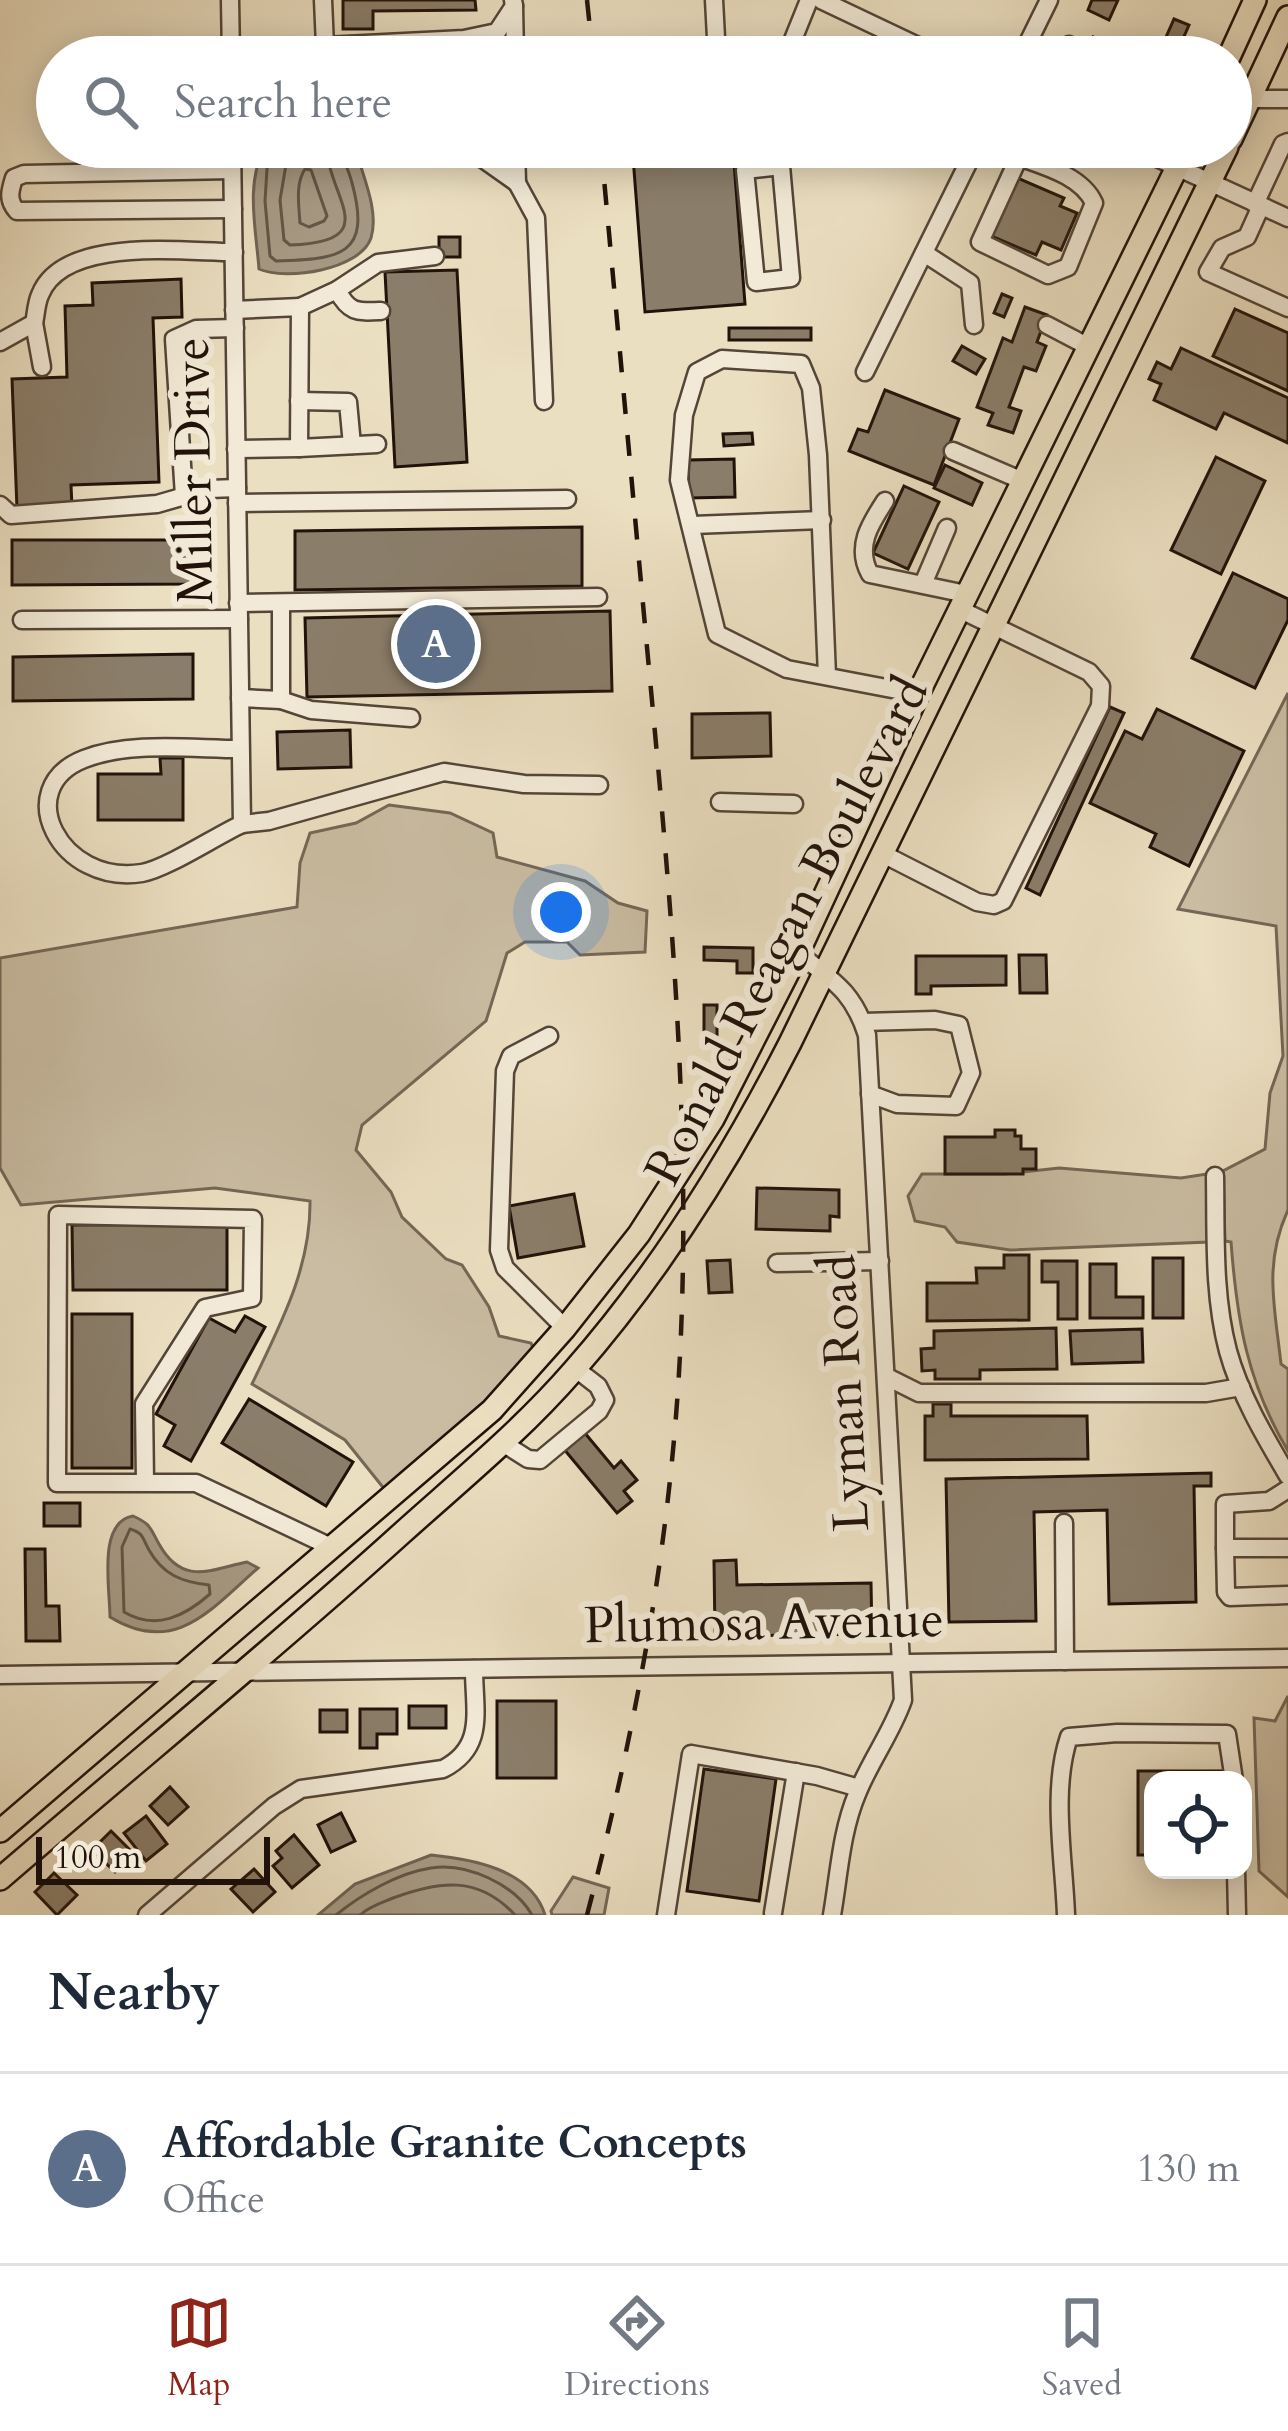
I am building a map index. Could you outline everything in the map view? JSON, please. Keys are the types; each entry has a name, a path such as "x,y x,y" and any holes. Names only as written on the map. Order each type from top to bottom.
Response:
{"main road":[{"path":"1239,36 1255,0"},
{"path":"1252,95 1288,17"},
{"name":"Ronald Reagan Boulevard","path":"0,1832 492,1410 610,1274 674,1184 713,1119 798,953 918,694 1177,168"},
{"name":"Ronald Reagan Boulevard","path":"0,1879 242,1674 502,1442 576,1369 684,1229 755,1112 1217,168"}],"street":[{"path":"230,0 231,36"},
{"path":"323,0 329,36"},
{"path":"714,0 716,36"},
{"path":"794,36 809,0"},
{"path":"821,0 897,36"},
{"path":"1031,36 1049,0"},
{"path":"481,36 497,32 514,3"},
{"path":"514,3 515,36"},
{"path":"1252,99 1288,99"},
{"path":"1288,142 1283,144 1247,237 1222,248 1208,272 1288,308"},
{"path":"496,168 517,183 536,218 544,401"},
{"path":"517,168 517,183"},
{"path":"763,168 745,170 756,282 791,278 781,168"},
{"path":"865,372 966,168"},
{"path":"1013,168 980,242 1048,275 1068,267 1094,203 1089,191 1059,168"},
{"path":"1195,168 1211,182 1288,218"},
{"path":"232,170 24,174 14,178 9,193 17,211 233,209"},
{"name":"Miller Drive","path":"232,170 242,824"},
{"path":"42,367 34,323 40,293 75,259 141,252 233,252"},
{"path":"924,253 970,284 974,325"},
{"path":"184,496 174,339 196,328 300,307 378,263 435,256"},
{"path":"337,290 346,308 354,312 381,311"},
{"path":"299,448 300,307"},
{"path":"0,342 34,323"},
{"path":"1047,325 1089,346"},
{"path":"827,676 822,520 811,388 801,364 722,359 697,372 684,415 679,481 717,634 787,669 918,694"},
{"path":"299,401 348,402 352,446"},
{"path":"236,449 377,444"},
{"path":"952,451 1023,481"},
{"path":"0,505 11,515 157,504 209,489 237,495 567,499"},
{"path":"881,853 985,905 1003,902 1102,695 1089,672 993,625 963,601 923,584 870,574 867,529 885,501"},
{"path":"693,525 822,520"},
{"path":"923,584 947,528"},
{"path":"22,620 238,611 281,603 598,597"},
{"path":"281,603 281,700"},
{"path":"240,698 281,700 311,710 411,718"},
{"path":"240,749 110,751 81,760 54,782 51,823 61,847 75,860 104,872 145,873 242,824 444,772 524,784 599,785"},
{"path":"720,802 794,804"},
{"path":"798,953 859,1007 863,1022 959,1025 971,1073 956,1106 897,1104 870,1094"},
{"name":"Lyman Road","path":"832,1915 847,1819 903,1700 863,1022"},
{"path":"549,1036 511,1056 506,1071 499,1250 505,1268 565,1328"},
{"path":"1215,1175 1220,1303 1228,1352 1288,1476"},
{"path":"145,1483 144,1404 205,1308 252,1298 253,1219 58,1215 56,1483 145,1483 196,1483 333,1549"},
{"path":"777,1263 880,1262"},
{"path":"502,1442 528,1459 540,1460 599,1411 604,1400 598,1386 576,1369"},
{"path":"886,1377 919,1394 1206,1393 1241,1387"},
{"path":"889,1414 911,1407 919,1394"},
{"path":"1288,1489 1269,1501 1225,1504 1226,1592 1230,1597 1288,1595"},
{"path":"1064,1523 1065,1661"},
{"path":"1225,1549 1288,1548"},
{"name":"Plumosa Avenue","path":"0,1675 1288,1658"},
{"path":"147,1915 274,1806 301,1789 443,1769 464,1759 474,1740 474,1669"},
{"path":"1066,1915 1061,1795 1063,1754 1069,1737 1227,1734 1233,1771"},
{"path":"666,1915 691,1754 859,1787"},
{"path":"776,1914 796,1772"},
{"path":"1236,1879 1237,1915"}],"shaded area":[{"path":"1288,693 1288,1210 1276,1249 1273,1286 1281,1364 1288,1369 1288,1451 1246,1350 1231,1242 1225,1241 1223,1171 1265,1149 1270,1093 1283,1056 1276,926 1178,909"},
{"path":"389,805 450,813 493,833 497,857 585,881 618,903 647,911 645,952 580,955 567,942 525,942 507,953 486,1021 362,1125 356,1150 391,1192 402,1217 446,1259 462,1265 489,1307 499,1336 531,1343 534,1351 487,1404 386,1491 345,1440 252,1384 299,1273 310,1201 215,1188 21,1205 0,1168 0,958 297,907 300,863 310,833 356,823"},
{"path":"1059,1168 1181,1178 1207,1174 1209,1242 1010,1250 957,1242 945,1227 915,1221 908,1196 922,1174 1005,1174"},
{"path":"1288,1696 1288,1897 1259,1871 1254,1718 1275,1721"},
{"path":"573,1877 609,1888 604,1915 552,1915"}],"water":[{"path":"257,168 361,168 373,217 371,238 353,258 321,270 286,274 259,269"},
{"path":"133,1516 149,1527 178,1566 199,1572 247,1562 258,1568 191,1623 154,1632 133,1628 110,1617 108,1574 114,1530"},
{"path":"431,1855 498,1869 527,1887 545,1915 318,1915 355,1884"}],"building":[{"path":"343,0 475,0 476,10 373,11 373,29 343,29"},
{"path":"1092,0 1118,0 1109,20 1088,10"},
{"path":"1174,19 1189,25 1184,36 1167,36"},
{"path":"634,168 734,168 745,304 645,312"},
{"path":"1015,177 1064,198 1060,206 1077,213 1061,250 1042,242 1036,255 991,236"},
{"path":"439,237 460,237 460,257 439,257"},
{"path":"457,270 467,462 395,467 385,272"},
{"path":"181,279 182,317 153,318 159,482 71,485 72,507 17,509 12,379 67,377 65,306 93,305 92,283"},
{"path":"1002,294 1012,298 1004,317 994,313"},
{"path":"1025,307 1047,315 1037,342 1046,346 1036,371 1024,367 1009,407 1021,411 1013,433 988,425 993,413 977,407 1003,338 1012,342"},
{"path":"1235,309 1288,333 1288,391 1213,356"},
{"path":"729,328 811,328 811,340 729,340"},
{"path":"962,346 985,359 976,374 953,361"},
{"path":"1181,348 1288,398 1288,443 1224,413 1216,429 1154,400 1161,384 1149,379 1157,362 1171,369"},
{"path":"885,390 959,419 934,485 849,451 858,429 868,432"},
{"path":"752,433 753,444 724,446 723,434"},
{"path":"1216,457 1265,481 1221,574 1171,550"},
{"path":"734,459 735,497 689,498 688,460"},
{"path":"945,465 982,483 972,505 934,488"},
{"path":"904,486 939,502 908,569 873,553"},
{"path":"582,527 582,586 295,590 295,531"},
{"path":"12,540 190,540 190,584 12,585"},
{"path":"1233,573 1288,599 1288,620 1255,688 1192,658"},
{"path":"610,611 612,691 307,697 305,618"},
{"path":"193,654 193,699 13,701 13,657"},
{"path":"1110,707 1124,713 1040,895 1026,888"},
{"path":"1157,709 1244,751 1189,866 1150,847 1156,834 1090,803 1125,731 1142,739"},
{"path":"770,713 771,756 692,758 692,714"},
{"path":"350,730 351,767 278,769 277,732"},
{"path":"160,758 183,758 183,820 98,820 98,774 161,774"},
{"path":"704,947 753,948 753,973 737,973 737,961 704,960"},
{"path":"1019,955 1046,955 1047,993 1020,993"},
{"path":"916,956 1006,956 1006,985 931,986 931,994 916,994"},
{"path":"704,1005 717,1005 717,1046 704,1046"},
{"path":"995,1130 1015,1130 1015,1136 1021,1136 1021,1149 1036,1149 1036,1169 1023,1169 1023,1174 945,1174 945,1137 995,1137"},
{"path":"757,1188 839,1190 839,1217 830,1216 830,1231 756,1229"},
{"path":"574,1194 584,1246 518,1258 509,1206"},
{"path":"227,1224 227,1290 73,1290 72,1225"},
{"path":"1004,1255 1029,1255 1029,1320 927,1321 927,1283 977,1283 976,1268 1004,1268"},
{"path":"1153,1258 1183,1258 1183,1318 1153,1318"},
{"path":"730,1260 732,1292 709,1293 707,1261"},
{"path":"1042,1261 1077,1261 1077,1319 1058,1319 1058,1282 1042,1282"},
{"path":"1090,1264 1116,1264 1116,1297 1143,1297 1143,1318 1090,1318"},
{"path":"72,1314 132,1314 132,1468 72,1468"},
{"path":"245,1316 265,1327 191,1461 164,1446 175,1425 156,1414 209,1318 235,1332"},
{"path":"1056,1328 1057,1369 980,1370 980,1379 935,1379 935,1370 922,1371 921,1349 934,1348 934,1331"},
{"path":"1142,1329 1143,1362 1072,1364 1070,1331"},
{"path":"249,1399 353,1462 326,1506 222,1443"},
{"path":"933,1404 951,1404 951,1416 1087,1416 1088,1459 925,1460 925,1416 933,1416"},
{"path":"584,1432 614,1468 621,1461 637,1480 624,1491 632,1501 617,1513 563,1448"},
{"path":"1211,1473 1211,1486 1194,1486 1196,1602 1109,1604 1107,1510 1034,1512 1036,1621 949,1622 946,1479"},
{"path":"44,1503 80,1503 80,1526 44,1526"},
{"path":"25,1549 45,1549 46,1606 59,1606 60,1641 26,1641"},
{"path":"736,1560 737,1585 871,1583 872,1634 715,1636 714,1561"},
{"path":"497,1701 556,1701 556,1778 497,1778"},
{"path":"409,1706 446,1706 446,1728 409,1728"},
{"path":"360,1709 397,1709 397,1734 377,1734 377,1748 360,1748"},
{"path":"320,1710 347,1710 347,1732 320,1732"},
{"path":"704,1769 776,1779 759,1901 687,1891"},
{"path":"1138,1771 1144,1771 1144,1855 1138,1855"},
{"path":"170,1787 188,1807 168,1825 150,1806"},
{"path":"341,1813 355,1841 331,1852 318,1825"},
{"path":"146,1816 167,1844 146,1861 124,1833"},
{"path":"111,1831 134,1854 115,1872 92,1850"},
{"path":"294,1835 319,1865 292,1888 273,1866 282,1858 276,1851"},
{"path":"254,1869 275,1892 253,1912 231,1889"},
{"path":"54,1873 77,1895 57,1915 35,1892"}],"railway":[{"path":"587,0 591,36"},
{"path":"587,1915 637,1699 661,1554 677,1407 683,1252 672,931 603,168"}],"place":[{"name":"Affordable Granite Concepts","path":"436,644"}]}
